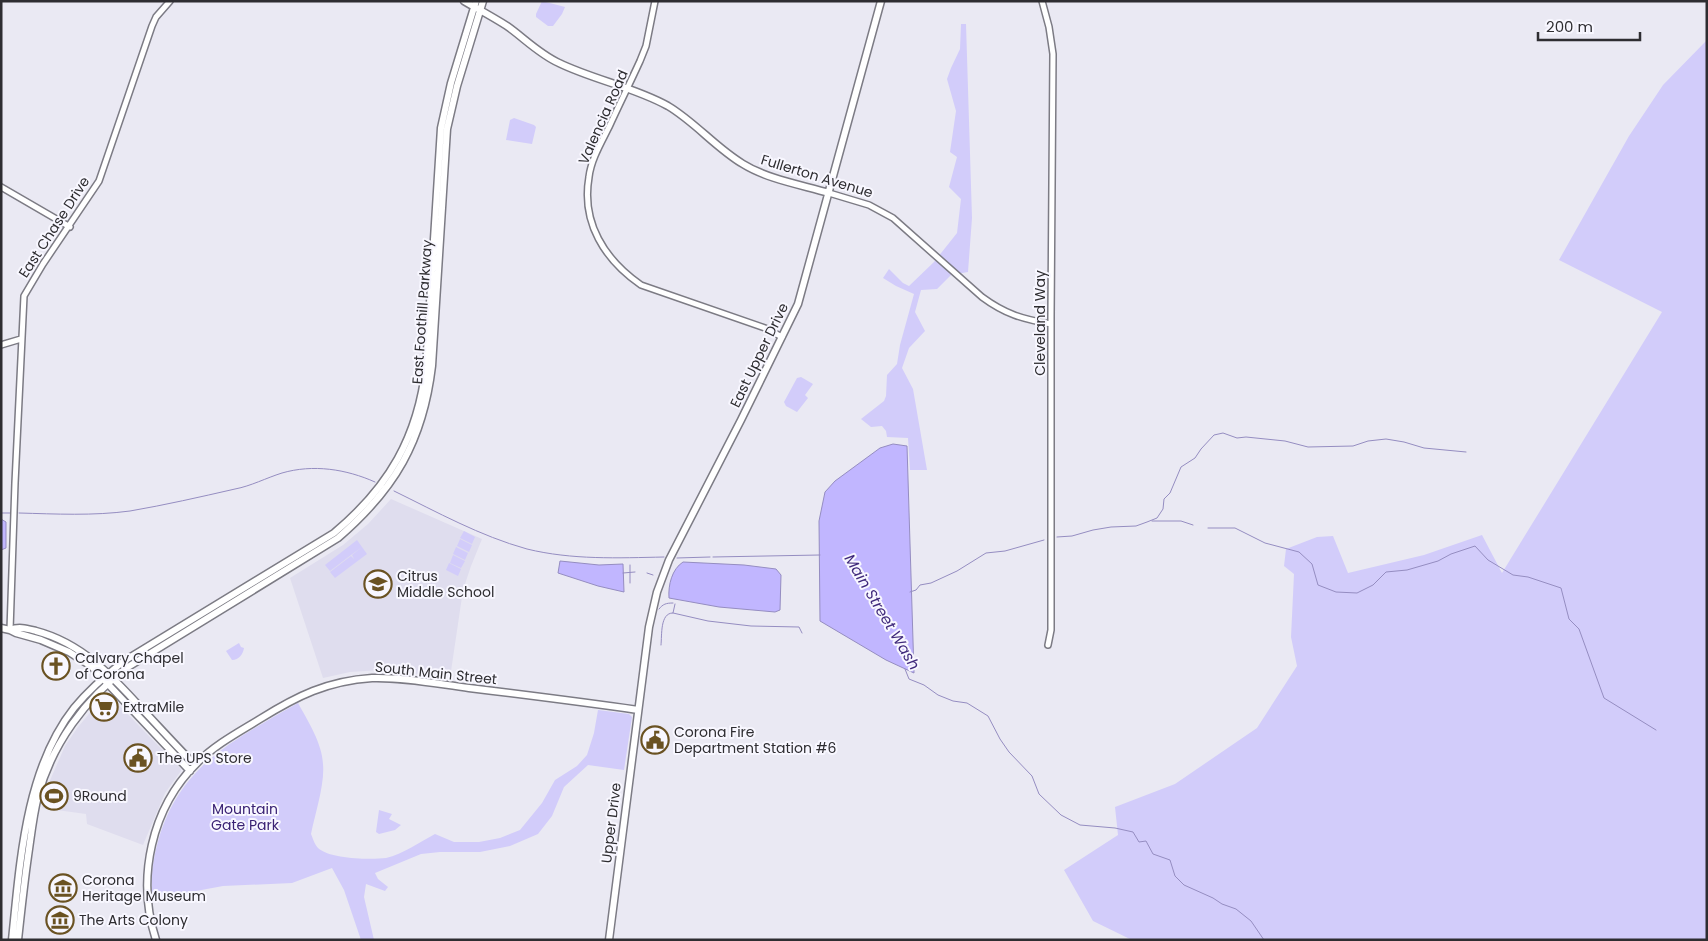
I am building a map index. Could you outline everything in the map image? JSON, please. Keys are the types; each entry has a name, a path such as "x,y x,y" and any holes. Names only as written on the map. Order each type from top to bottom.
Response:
{"main road":[{"name":"Fullerton Avenue","path":"464,1 477,6 539,51 559,63 627,89 673,110 744,166 829,193"},
{"name":"East Foothill Parkway","path":"105,681 140,650 319,544 334,533 354,517 368,502 398,461 412,429 420,403 426,366 441,128 451,83 477,6 483,1"},
{"name":"East Upper Drive","path":"638,710 652,612 669,560 798,304 881,1"},
{"name":"East Foothill Parkway","path":"111,676 338,538 384,492 403,464 426,404 432,366 447,129 477,6"},
{"path":"191,628 192,623 224,601"},
{"path":"10,630 16,627 57,638 71,644 94,659 195,765"},
{"path":"1,628 41,640 69,652 91,666 190,771"},
{"name":"South Main Street","path":"156,940 151,922 147,886 149,856 157,828 171,797 195,765 214,748 300,696 333,684 389,678 638,710"},
{"path":"12,940 28,814 40,772 48,752 66,720 80,702 105,681"},
{"path":"18,940 34,815 45,775 64,735 105,681"},
{"name":"Upper Drive","path":"608,940 638,710"},
{"path":"150,729 154,727 160,733 166,735"}],"street":[{"name":"East Chase Drive","path":"10,630 23,302 26,291 99,181 152,26 156,17 170,1"},
{"name":"Valencia Road","path":"655,1 646,46 598,149 589,177 588,202 591,220 598,240 610,259 626,275 640,285 766,328 782,337"},
{"name":"Cleveland Way","path":"1042,1 1049,27 1053,54 1051,630 1048,645"},
{"path":"1,188 70,226"},
{"name":"Fullerton Avenue","path":"829,193 869,205 894,218 982,297 997,308 1021,318 1051,324"},
{"path":"1,345 21,339"}],"shaded area":[{"name":"Citrus Middle School","path":"391,499 482,539 463,590 450,678 381,670 350,672 323,678 290,578 343,545 368,524"},
{"path":"105,695 109,695 181,769 165,793 143,845 87,824 86,814 42,808 48,785 65,746"}],"green space":[{"path":"542,1 565,7 553,26 548,26 536,17"},
{"path":"961,24 966,24 972,218 968,272 951,275 937,289 921,290 915,312 925,331 909,348 902,368 913,389 927,470 910,470 908,438 887,437 886,431 882,426 871,427 861,419 884,401 887,375 897,364 900,345 914,294 883,278 889,269 903,283 909,286 934,262 957,233 961,199 949,187 957,157 950,152 956,111 947,79 960,49"},
{"path":"1707,40 1707,940 1132,940 1093,921 1064,870 1118,835 1115,807 1175,784 1257,728 1297,666 1291,637 1294,574 1284,566 1286,549 1317,537 1333,536 1348,573 1424,555 1482,535 1502,573 1662,312 1559,260 1629,136 1663,85"},
{"path":"514,118 536,127 532,144 506,140 510,120"},
{"path":"801,377 813,384 805,395 808,398 797,412 786,406 784,402 797,378"},
{"path":"464,531 475,537 472,544 460,538"},
{"path":"460,539 472,545 469,552 457,546"},
{"path":"357,540 362,547 330,571 325,565"},
{"path":"362,547 367,554 335,578 330,572 351,556 354,559 352,555"},
{"path":"456,547 468,553 465,560 453,554"},
{"path":"453,555 465,561 461,568 450,563"},
{"path":"449,563 461,569 458,576 446,570"},
{"path":"239,643 244,648 243,652 239,658 232,660 226,651"},
{"name":"Mountain Gate Park","path":"298,703 317,740 323,764 321,790 311,834 313,839 318,848 324,852 341,857 361,859 379,859 392,856 435,834 454,842 479,842 500,838 520,830 542,803 555,780 577,766 587,755 594,733 598,710 629,714 632,717 624,770 588,765 564,787 552,816 538,834 510,846 480,852 421,854 375,873 378,879 388,887 385,891 366,884 364,897 374,940 361,940 344,890 332,868 292,883 223,886 153,899 152,876 159,838 169,812 181,791 196,772 214,756 253,729"},
{"path":"379,810 392,814 389,819 401,825 395,830 379,834 376,832"}],"water":[{"path":"893,444 907,446 914,673 886,660 820,621 819,521 825,492 835,481 880,448"},
{"path":"1,519 6,522 6,548 1,550"},
{"path":"560,561 599,565 623,564 624,592 558,573"},
{"path":"683,562 744,565 776,569 781,575 780,610 775,612 719,607 669,598 671,578"}],"waterway":[{"path":"1057,537 1072,536 1111,527 1136,526 1157,518 1163,509 1164,499 1170,493 1181,467 1195,458 1214,435 1223,433 1237,438 1246,437 1285,441 1308,447 1353,446 1368,441 1386,439 1424,448 1466,452"},
{"path":"19,513 88,514 130,511 241,488 294,470 329,469 353,474 375,482"},
{"path":"394,491 492,537 527,549 578,557 664,557"},
{"path":"1,513 11,513"},
{"path":"1152,521 1181,521 1193,525"},
{"path":"1208,528 1235,528 1265,543 1299,552 1312,564 1318,585 1336,592 1357,593 1373,585 1386,572 1407,570 1438,561 1451,554 1475,546 1488,560 1513,575 1528,577 1561,588 1569,619 1579,629 1604,698 1656,730"},
{"path":"910,592 916,590 920,585 931,583 957,571 986,553 1005,551 1044,540"},
{"path":"713,557 820,555"},
{"path":"677,558 710,557"},
{"path":"630,565 630,583"},
{"path":"623,573 635,572"},
{"path":"647,573 653,575"},
{"path":"659,609 665,604 673,603"},
{"path":"661,645 664,620 669,614 673,613 675,604"},
{"path":"673,613 708,621 751,626 799,627 802,633"},
{"name":"Main Street Wash","path":"905,669 909,679 924,685 938,695 953,701 967,703 988,716 1009,752 1032,776 1039,794 1061,815 1080,825 1115,828 1133,832 1139,842 1146,841 1153,854 1170,860 1175,876 1184,885 1236,909 1251,921 1264,940"}],"place":[{"name":"Citrus Middle School","path":"378,584"},
{"name":"Calvary Chapel of Corona","path":"56,666"},
{"name":"ExtraMile","path":"104,707"},
{"name":"Corona Fire Department Station #6","path":"655,740"},
{"name":"The UPS Store","path":"138,758"},
{"name":"9Round","path":"54,796"},
{"name":"Corona Heritage Museum","path":"63,888"},
{"name":"The Arts Colony","path":"60,920"}]}
